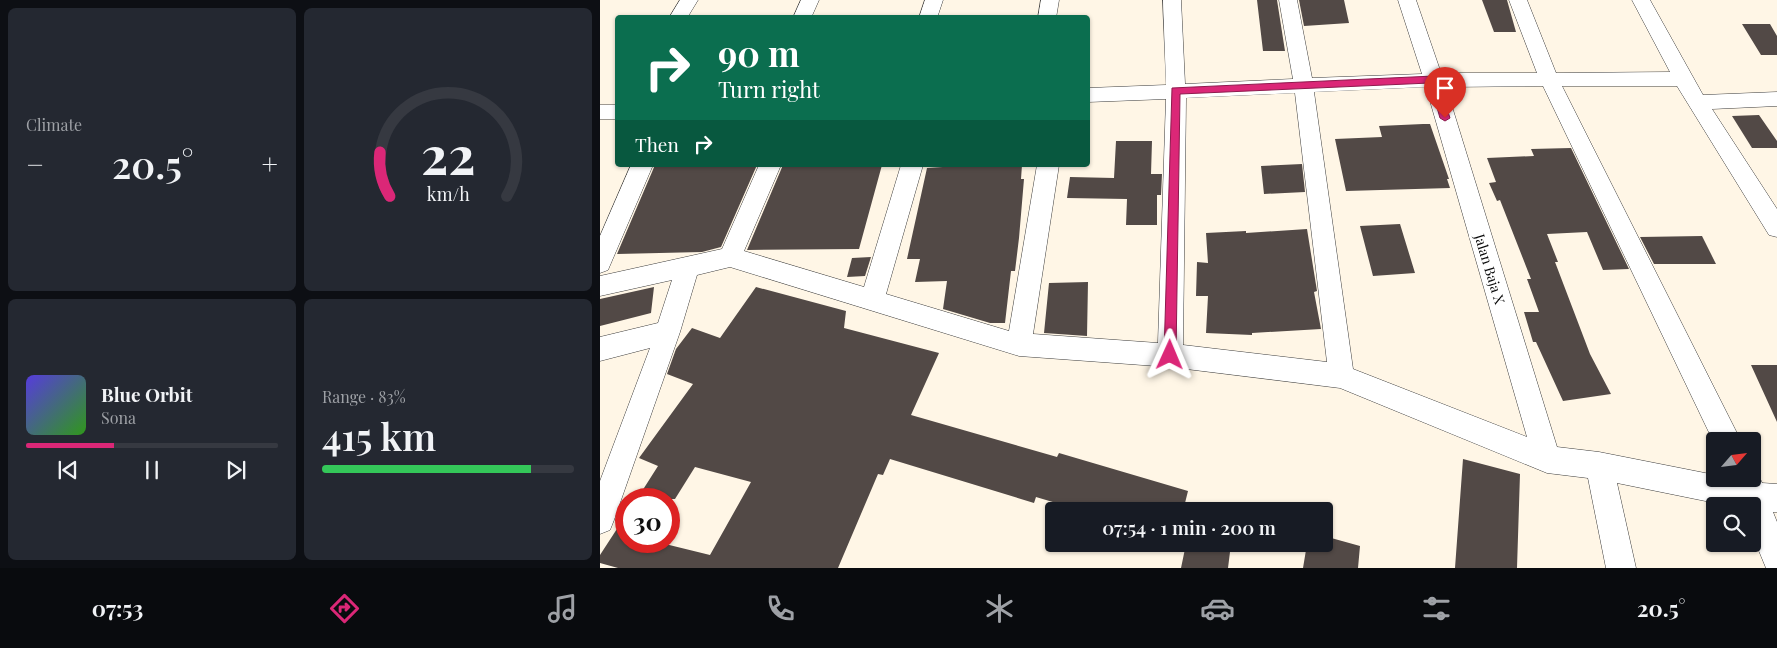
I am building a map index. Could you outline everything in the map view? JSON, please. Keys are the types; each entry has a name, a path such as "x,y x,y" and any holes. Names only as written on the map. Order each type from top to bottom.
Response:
{"street":[{"path":"680,15 689,0"},
{"path":"803,15 810,0"},
{"path":"929,15 934,0"},
{"path":"1048,15 1050,0"},
{"path":"1170,355 1176,91 1172,0"},
{"path":"1288,0 1304,86 1341,376"},
{"name":"Jalan Baja X","path":"1407,0 1434,80 1547,459"},
{"path":"1518,0 1550,81 1723,432"},
{"path":"1641,0 1683,79 1777,228"},
{"path":"1090,95 1434,80 1683,79"},
{"path":"1698,102 1777,99"},
{"path":"600,112 615,112"},
{"path":"600,263 641,167"},
{"path":"730,257 769,167"},
{"path":"872,300 911,167"},
{"path":"1019,345 1048,167"},
{"path":"600,286 730,257 1019,345 1170,355 1341,376 1547,459 1759,491 1777,560"},
{"path":"600,520 668,332 688,266"},
{"path":"600,349 668,332"},
{"path":"1599,466 1622,568"}],"building":[{"path":"1257,0 1277,0 1285,51 1263,51"},
{"path":"1299,0 1344,0 1349,23 1304,26"},
{"path":"1482,0 1507,0 1516,32 1494,32"},
{"path":"1742,24 1770,24 1777,36 1777,55 1761,55"},
{"path":"1759,115 1777,141 1777,148 1752,148 1732,116"},
{"path":"1430,124 1449,179 1447,179 1450,188 1346,191 1335,139 1382,137 1379,126"},
{"path":"1116,141 1152,141 1151,174 1162,174 1161,195 1157,195 1157,225 1126,225 1127,199 1067,198 1070,177 1114,178"},
{"path":"1571,148 1629,269 1603,270 1587,232 1547,234 1558,262 1555,262 1590,354 1611,394 1563,401 1536,342 1533,342 1524,312 1539,312 1527,279 1531,279 1500,200 1497,201 1489,183 1496,182 1487,158 1534,156 1531,149"},
{"path":"1302,164 1305,192 1264,194 1261,166"},
{"path":"654,167 756,167 721,247 702,252 617,254"},
{"path":"782,167 881,167 859,249 747,250"},
{"path":"1022,167 1021,179 1024,179 1019,238 1015,271 1011,271 1005,323 990,323 943,309 947,281 915,282 920,259 907,259 927,168"},
{"path":"1400,224 1415,273 1373,276 1360,226"},
{"path":"1307,229 1317,291 1314,292 1321,329 1252,333 1252,335 1206,333 1208,296 1196,296 1197,262 1208,263 1206,233 1246,231 1246,233"},
{"path":"1702,236 1716,264 1654,264 1640,237"},
{"path":"871,257 865,276 847,277 852,258"},
{"path":"1088,282 1087,336 1044,333 1049,283"},
{"path":"654,287 651,313 600,326 600,299"},
{"path":"756,287 846,311 844,328 939,353 911,415 1057,457 1059,453 1188,491 1185,502 1053,502 1036,497 1034,503 890,459 883,475 878,474 838,568 618,568 600,563 600,555 615,532 615,553 680,553 680,548 710,555 751,482 695,467 680,491 680,488 644,488 658,466 639,458 693,384 667,374 676,349 692,328 720,338"},
{"path":"1751,365 1777,365 1777,422"},
{"path":"1463,459 1520,474 1517,568 1455,568"},
{"path":"1333,538 1360,546 1358,568 1303,568 1306,552 1333,552"},
{"path":"1184,552 1230,552 1228,568 1181,568"}],"route":[{"path":"1170,355 1176,91 1434,80 1445,118"}]}
